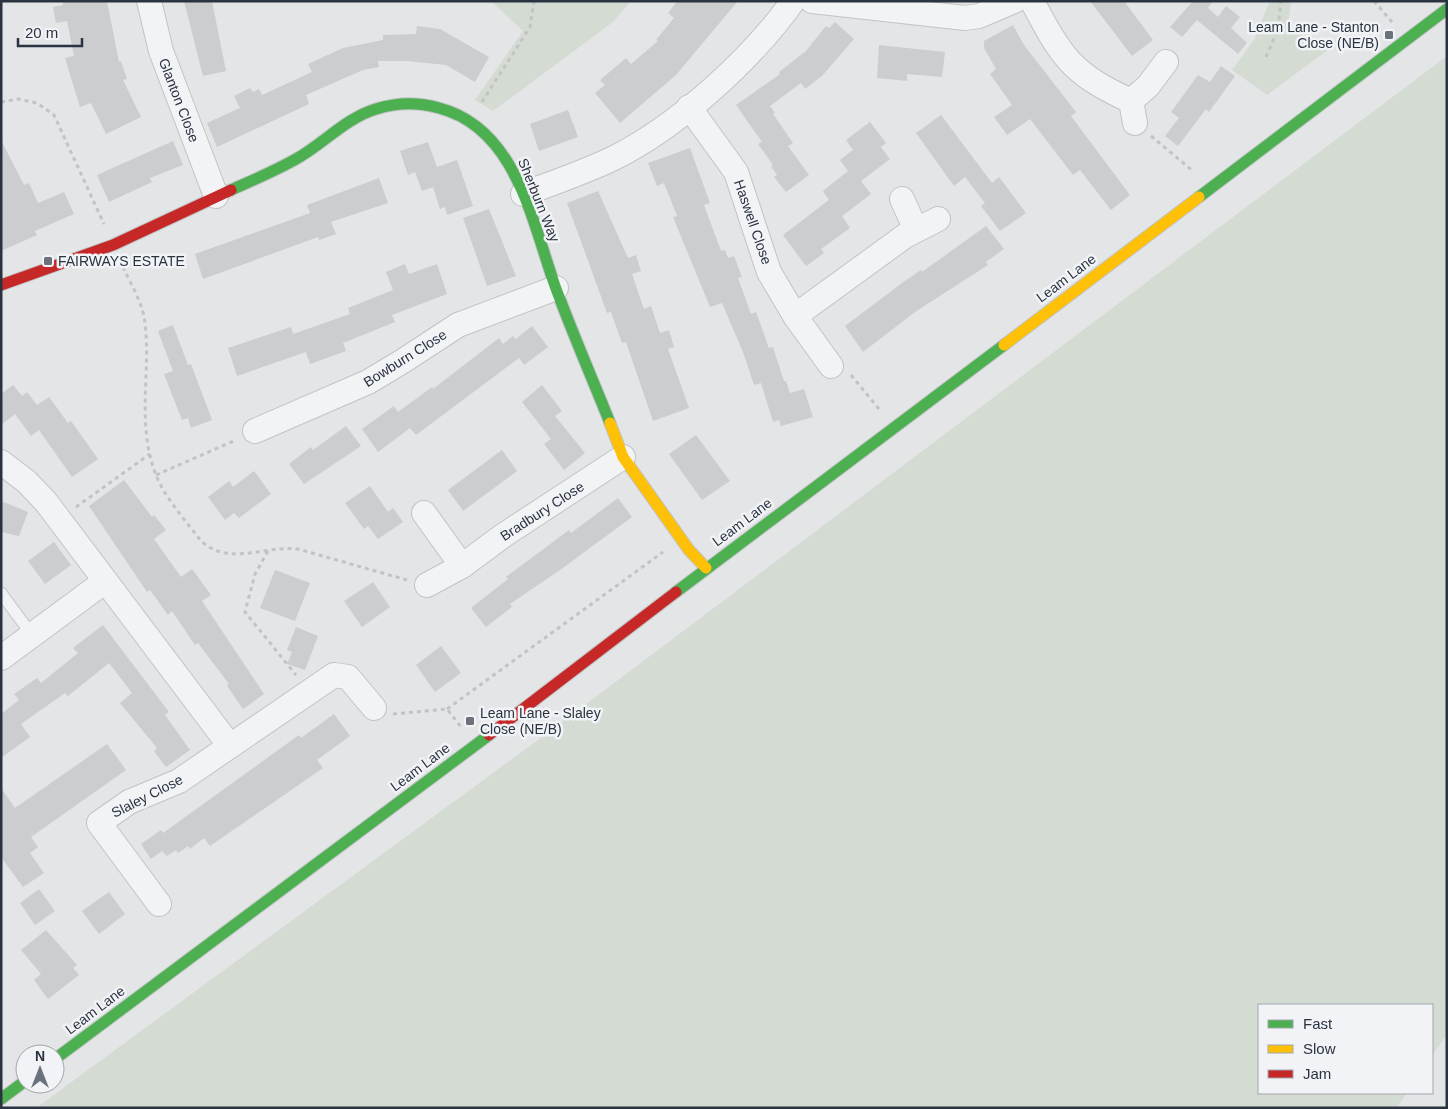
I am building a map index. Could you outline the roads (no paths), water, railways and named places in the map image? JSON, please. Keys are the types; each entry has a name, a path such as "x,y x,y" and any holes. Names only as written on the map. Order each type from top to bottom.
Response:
{"main road":[{"name":"Leam Lane","path":"65,1051 475,745 706,568 1447,9"},
{"name":"Sherburn Way","path":"1,285 114,245 297,159 323,143 344,125 376,109 405,103 422,103 456,112 496,143 512,170 523,194 556,288 623,457 689,550 706,568"},
{"path":"1,1099 15,1088"}],"street":[{"name":"Glanton Close","path":"149,1 161,51 216,196"},
{"path":"523,194 616,157 663,127 748,57 769,35 793,1"},
{"path":"812,1 965,18 979,16 1014,1"},
{"path":"1032,1 1058,48 1080,74 1133,112 1148,86 1166,62"},
{"name":"Haswell Close","path":"689,107 736,172 770,272 794,316 830,366"},
{"path":"902,199 916,230"},
{"path":"794,316 916,230 938,220"},
{"name":"Bowburn Close","path":"255,431 368,382 403,362 458,325 556,288"},
{"name":"Bradbury Close","path":"427,585 462,566 504,535 623,457"},
{"path":"4,468 27,482 60,519 104,582 230,746"},
{"path":"424,513 462,566"},
{"path":"1,658 104,582"},
{"name":"Slaley Close","path":"160,904 99,823 129,802 179,782 334,675 341,674 348,677 374,708"}],"lane":[{"path":"1,593 32,635"}],"place":[{"name":"Leam Lane - Stanton Close (NE/B)","path":"1389,35"},
{"name":"FAIRWAYS ESTATE","path":"48,261"},
{"name":"Leam Lane - Slaley Close (NE/B)","path":"470,721"}]}
